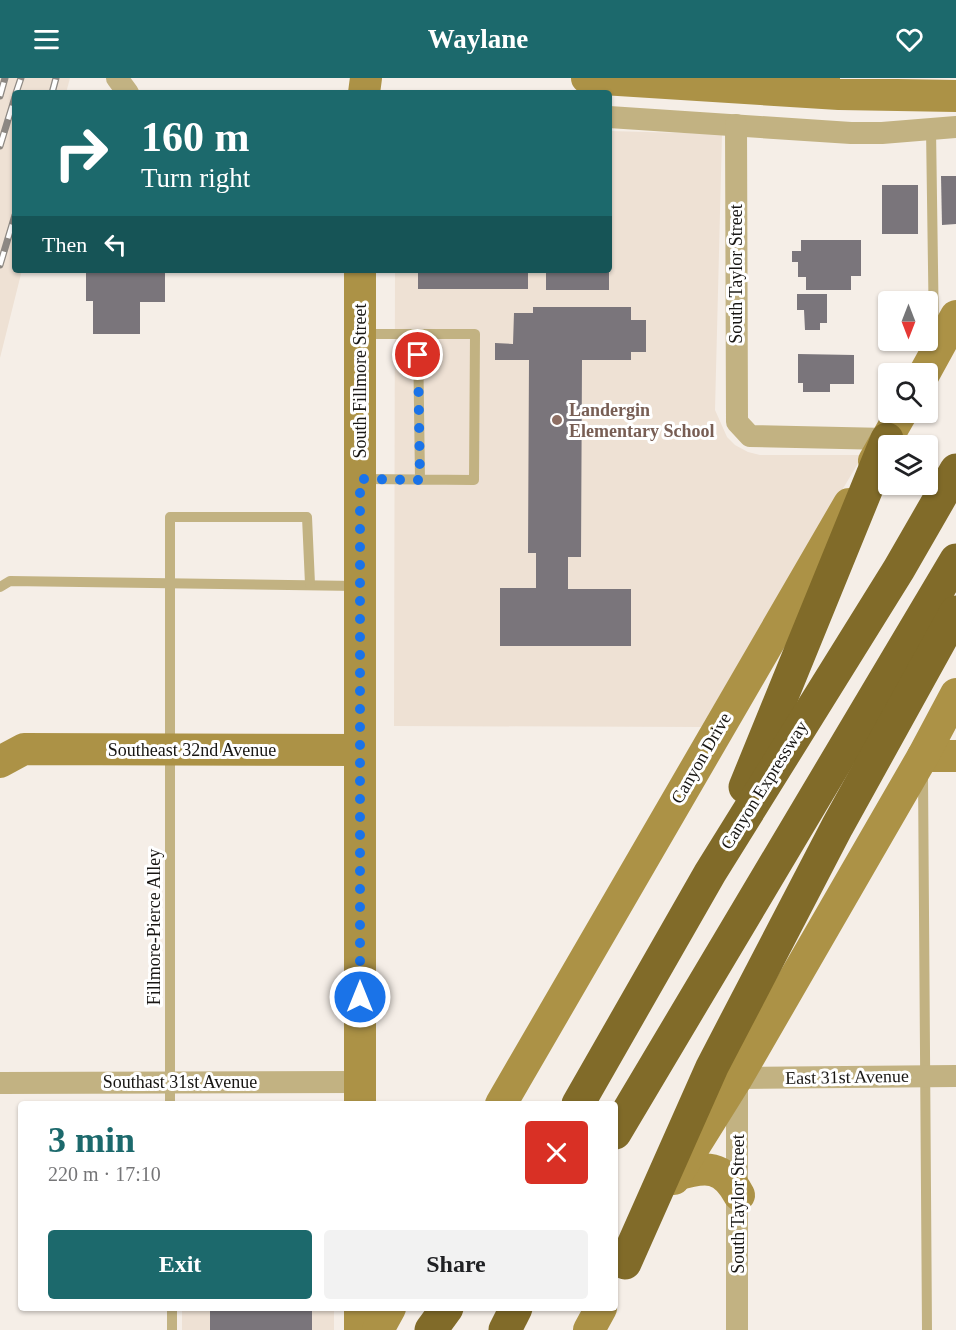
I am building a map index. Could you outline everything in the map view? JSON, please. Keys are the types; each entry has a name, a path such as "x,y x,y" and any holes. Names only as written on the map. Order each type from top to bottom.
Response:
{"highway":[{"path":"710,873 894,425"},
{"name":"Canyon Expressway","path":"580,1101 710,873 899,569 956,470"},
{"path":"618,1128 956,560"},
{"path":"620,1272 712,1067 837,827 956,612"},
{"path":"431,1330 445,1311"},
{"path":"449,1330 459,1311"},
{"path":"505,1330 514,1311"}],"main road":[{"path":"587,78 839,94 956,96"},
{"name":"South Fillmore Street","path":"360,273 361,1098"},
{"path":"930,363 956,316"},
{"name":"Canyon Drive","path":"503,1101 894,425"},
{"path":"620,1272 676,1175 737,1078 923,756 956,694"},
{"name":"Southeast 32nd Avenue","path":"12,756 171,750 360,750"},
{"path":"923,756 956,756"},
{"path":"676,1175 706,1169 731,1181 739,1195"},
{"path":"360,1311 360,1330"},
{"path":"378,1330 388,1311"},
{"path":"589,1330 599,1311"}],"street":[{"path":"612,117 851,133 956,127"},
{"name":"South Taylor Street","path":"736,125 737,422 750,436 894,425"},
{"name":"East 31st Avenue","path":"737,1078 956,1076"},
{"name":"South Taylor Street","path":"737,1078 739,1195 737,1330"},
{"name":"Southast 31st Avenue","path":"0,1083 170,1093 361,1098"}],"lane":[{"path":"929,363 931,129"},
{"path":"360,334 475,334 474,480 360,479"},
{"path":"417,334 420,480"},
{"name":"Fillmore-Pierce Alley","path":"170,1093 170,517 307,517 310,584"},
{"path":"0,587 10,581 360,586"},
{"path":"923,756 927,1330"},
{"path":"172,1311 172,1330"}],"shaded area":[{"path":"0,78 70,78 67,90 12,90 12,273 21,273 0,358"},
{"name":"Landergin Elementary School","path":"612,131 722,134 715,410 727,437 735,445 748,452 760,455 863,455 701,727 394,726 395,273 612,273"},
{"path":"182,1311 334,1311 334,1330 182,1330"}],"building":[{"path":"941,176 956,176 956,224 942,225"},
{"path":"882,185 918,185 918,234 882,234"},
{"path":"801,240 861,240 861,276 851,276 851,290 806,290 806,277 798,277 798,262 792,262 792,251 801,251"},
{"path":"86,273 165,273 165,302 140,302 140,334 93,334 93,301 86,301"},
{"path":"418,273 528,273 528,289 418,289"},
{"path":"546,273 609,273 609,290 546,290"},
{"path":"797,294 827,294 827,323 820,323 820,330 805,330 804,310 797,310"},
{"path":"533,307 631,307 631,320 646,320 646,352 631,352 631,360 582,360 581,557 568,557 568,589 631,589 631,646 500,646 500,588 536,588 536,553 528,553 529,360 495,360 495,343 513,344 514,313 533,313"},
{"path":"798,354 854,355 854,384 830,384 830,392 803,392 803,383 798,383"},
{"path":"210,1311 312,1311 312,1330 210,1330"}],"railway":[{"path":"0,96 5,78"},
{"path":"17,90 21,78"},
{"path":"53,90 56,78"},
{"path":"0,146 12,107"},
{"path":"0,265 12,225"}],"place":[{"name":"Landergin Elementary School","path":"557,420"}],"route":[{"path":"360,997 360,479 420,480 418,355"}]}
